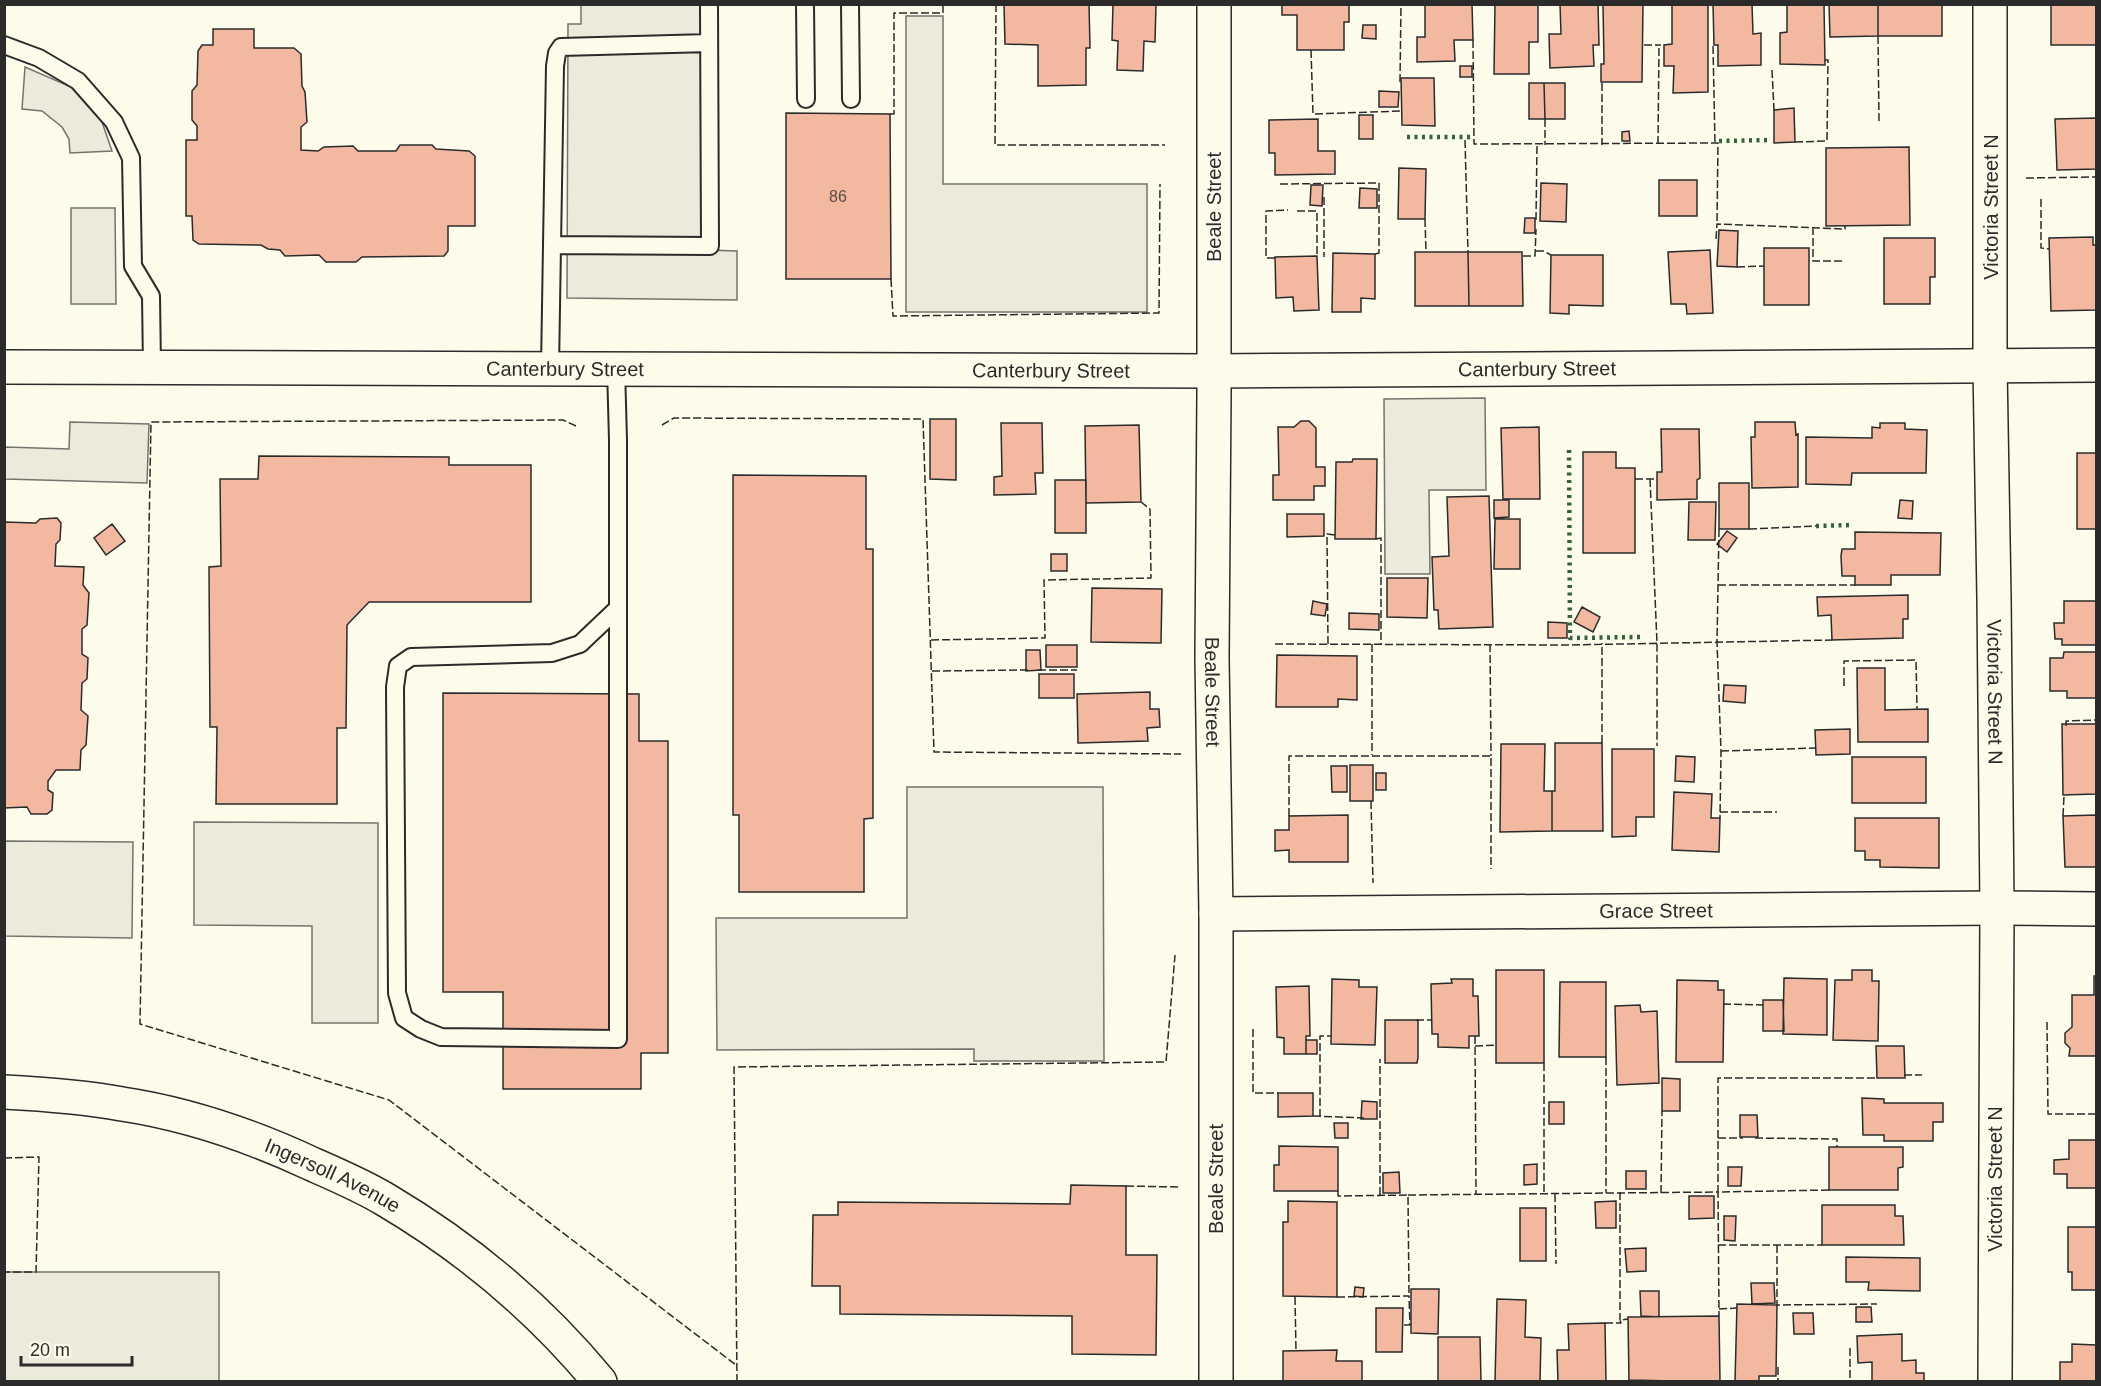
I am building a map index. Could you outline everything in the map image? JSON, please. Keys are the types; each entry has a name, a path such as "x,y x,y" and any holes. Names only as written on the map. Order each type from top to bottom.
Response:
{"street":[{"name":"Beale Street","path":"1214,4 1212,658 1216,914 1216,1382"},
{"name":"Victoria Street N","path":"1990,4 1990,366 1997,908 1995,1382"},
{"name":"Canterbury Street","path":"4,367 1214,371 2097,365"},
{"name":"Grace Street","path":"1216,914 2097,909"},
{"name":"Ingersoll Avenue","path":"4,1092 122,1104 177,1115 276,1147 351,1181 385,1199 450,1241 504,1284 554,1330 600,1382"}],"lane":[{"path":"552,244 710,246 709,4"},
{"path":"806,4 806,99"},
{"path":"850,4 851,99"},
{"path":"550,369 557,53 561,47 709,43"},
{"path":"4,45 39,58 78,81 114,122 131,158 133,266 151,296 152,367"},
{"path":"616,369 618,393 618,608 618,1039 441,1037 421,1029 404,1018 397,993 395,687 398,666 411,657 552,653 580,644 618,608"}],"shaded area":[{"path":"581,5 707,5 706,250 737,251 737,300 567,298 568,24 581,24"},
{"path":"906,16 943,16 943,184 1147,184 1147,312 906,312"},
{"path":"25,67 71,87 102,122 112,151 70,153 69,139 62,127 42,111 22,109"},
{"path":"71,208 115,208 116,304 71,304"},
{"path":"1485,398 1486,490 1429,490 1430,574 1385,574 1384,399"},
{"path":"70,422 149,424 147,483 5,479 5,447 69,449"},
{"path":"907,787 1103,787 1104,1061 974,1061 974,1049 717,1050 716,918 907,918"},
{"path":"194,822 378,823 378,1023 312,1023 312,926 194,925"},
{"path":"5,841 133,842 132,938 5,936"},
{"path":"5,1272 219,1272 219,1381 5,1381"}],"building":[{"path":"1004,4 1089,4 1090,48 1086,48 1086,85 1038,86 1038,45 1005,44"},
{"path":"1113,4 1156,4 1155,42 1144,41 1143,71 1117,70 1118,41 1112,40"},
{"path":"1282,4 1349,4 1349,22 1344,22 1344,50 1297,50 1297,15 1282,15"},
{"path":"1425,4 1472,4 1473,40 1454,40 1455,61 1417,62 1417,37 1425,37"},
{"path":"1495,4 1538,4 1538,42 1529,42 1529,74 1494,74"},
{"path":"1560,4 1598,4 1599,45 1593,45 1594,66 1550,68 1549,34 1561,34"},
{"path":"1603,4 1643,4 1642,82 1601,82 1601,64 1604,64"},
{"path":"1672,4 1708,4 1708,92 1673,93 1674,66 1664,66 1664,45 1672,44"},
{"path":"1713,4 1752,4 1753,34 1761,33 1761,65 1718,66 1718,45 1714,45"},
{"path":"1787,4 1824,4 1825,65 1780,64 1780,33 1787,32"},
{"path":"1829,4 1878,4 1878,36 1830,37"},
{"path":"1878,4 1942,4 1942,36 1878,36"},
{"path":"2051,4 2096,4 2096,45 2051,45"},
{"path":"1363,25 1376,25 1376,39 1362,38"},
{"path":"213,29 254,29 254,48 294,48 301,54 302,86 305,92 307,122 301,127 301,150 318,151 324,147 353,146 358,151 396,151 400,145 432,145 436,149 469,151 475,156 475,226 448,226 448,251 444,256 362,257 356,262 326,262 319,255 285,256 280,250 268,249 261,245 199,244 193,240 192,216 186,216 186,140 197,140 197,126 192,120 192,91 197,85 198,51 202,45 213,45"},
{"path":"1460,66 1472,66 1472,77 1460,77"},
{"path":"1401,78 1434,78 1435,126 1402,125"},
{"path":"1529,83 1544,83 1545,119 1529,119"},
{"path":"1544,83 1565,83 1565,119 1545,119"},
{"path":"1379,91 1399,92 1398,107 1379,107"},
{"path":"1794,108 1795,142 1774,143 1774,110"},
{"path":"786,113 890,114 891,279 786,279"},
{"path":"1359,115 1373,115 1373,139 1359,139"},
{"path":"2096,118 2096,169 2057,170 2055,119"},
{"path":"1318,119 1318,151 1335,151 1335,174 1275,175 1275,153 1269,153 1269,120"},
{"path":"1629,131 1630,141 1622,141 1622,132"},
{"path":"1909,147 1910,225 1826,226 1826,148"},
{"path":"1399,168 1426,169 1425,219 1398,219"},
{"path":"1659,180 1697,180 1697,216 1659,216"},
{"path":"1541,183 1567,184 1566,222 1540,221"},
{"path":"1311,185 1323,185 1322,206 1310,205"},
{"path":"1360,188 1377,189 1377,208 1359,208"},
{"path":"1525,218 1535,218 1535,233 1524,233"},
{"path":"1719,230 1738,231 1737,267 1717,266"},
{"path":"2093,237 2093,245 2096,245 2096,310 2051,311 2049,238"},
{"path":"1884,238 1935,238 1935,277 1930,277 1930,304 1884,304"},
{"path":"1764,248 1809,248 1809,305 1764,305"},
{"path":"1710,250 1713,313 1687,314 1686,304 1671,304 1668,252"},
{"path":"1415,252 1468,252 1469,306 1415,306"},
{"path":"1468,252 1522,252 1523,306 1469,306"},
{"path":"1333,253 1375,254 1375,299 1361,298 1361,312 1332,312"},
{"path":"1551,255 1603,255 1603,306 1569,305 1569,314 1550,313"},
{"path":"1317,256 1319,310 1294,311 1293,297 1276,298 1275,257"},
{"path":"930,419 956,419 956,480 930,479"},
{"path":"1301,421 1309,421 1316,428 1316,467 1325,467 1325,486 1314,486 1314,500 1273,500 1273,475 1279,475 1278,427 1294,427"},
{"path":"1755,422 1795,422 1796,435 1798,434 1798,487 1752,488 1751,437 1755,437"},
{"path":"1001,423 1042,423 1043,473 1035,473 1036,494 994,495 994,477 1002,476"},
{"path":"1880,423 1905,423 1905,429 1927,430 1926,473 1852,473 1851,485 1806,484 1806,437 1872,438 1872,427 1880,428"},
{"path":"1139,425 1141,502 1086,503 1085,426"},
{"path":"1539,427 1540,499 1503,499 1501,428"},
{"path":"1661,429 1699,429 1700,478 1697,480 1697,499 1657,500 1657,472 1662,472"},
{"path":"1583,452 1616,452 1616,468 1635,468 1635,553 1583,553"},
{"path":"2077,453 2096,453 2096,529 2077,529"},
{"path":"259,456 449,457 449,465 531,465 531,602 369,602 347,625 346,728 337,728 337,804 216,804 217,727 210,727 209,567 221,566 220,479 258,479"},
{"path":"1353,459 1377,459 1376,539 1335,539 1336,462 1352,462"},
{"path":"733,475 866,476 866,549 873,549 873,818 864,819 864,892 739,892 739,815 733,815"},
{"path":"1055,480 1086,480 1086,533 1055,533"},
{"path":"1719,483 1749,483 1749,529 1719,529"},
{"path":"1489,496 1493,627 1439,629 1438,610 1434,610 1432,557 1449,556 1447,497"},
{"path":"1494,500 1509,500 1509,517 1494,518"},
{"path":"1900,500 1913,501 1912,519 1898,518"},
{"path":"1689,502 1716,502 1715,540 1688,540"},
{"path":"1287,514 1324,514 1324,536 1287,537"},
{"path":"57,518 61,523 60,540 56,544 55,566 84,567 83,585 89,593 87,625 82,629 82,654 88,658 87,679 82,683 81,710 88,716 86,745 81,750 80,770 56,770 48,781 48,790 53,793 52,810 47,814 31,814 27,807 4,808 4,522 36,523 40,519"},
{"path":"1495,519 1520,519 1520,569 1494,569"},
{"path":"112,524 125,541 106,555 94,538"},
{"path":"1727,531 1737,538 1727,552 1717,544"},
{"path":"1855,532 1941,533 1940,575 1891,575 1891,585 1855,585 1855,576 1842,576 1841,556 1842,549 1855,549"},
{"path":"1051,554 1067,554 1067,571 1051,571"},
{"path":"1387,578 1428,578 1427,618 1387,617"},
{"path":"1092,588 1162,589 1161,643 1091,642"},
{"path":"1908,595 1908,619 1903,619 1903,638 1832,640 1831,615 1818,616 1817,597"},
{"path":"1313,601 1327,604 1325,616 1311,614"},
{"path":"2064,601 2096,601 2096,645 2062,645 2062,639 2055,639 2054,623 2064,623"},
{"path":"1582,607 1600,617 1593,632 1574,622"},
{"path":"1349,613 1379,614 1379,630 1349,629"},
{"path":"1548,622 1567,623 1567,638 1548,638"},
{"path":"1046,645 1077,645 1077,667 1046,667"},
{"path":"1026,650 1040,650 1041,670 1026,671"},
{"path":"2064,652 2096,652 2096,698 2067,698 2067,691 2050,691 2050,658 2063,658"},
{"path":"1277,655 1357,656 1357,700 1338,699 1338,707 1276,707"},
{"path":"1857,668 1885,668 1885,710 1928,709 1928,742 1858,742"},
{"path":"1039,674 1074,674 1074,698 1039,698"},
{"path":"1724,685 1746,686 1745,703 1723,701"},
{"path":"1150,692 1150,709 1159,709 1160,727 1147,728 1148,741 1078,743 1077,694"},
{"path":"443,693 639,694 639,741 668,741 668,1053 641,1053 641,1089 503,1089 503,992 443,992"},
{"path":"2062,724 2096,724 2096,794 2063,795"},
{"path":"1850,729 1850,754 1816,755 1815,730"},
{"path":"1555,743 1602,743 1603,831 1552,831"},
{"path":"1501,744 1545,744 1544,791 1552,791 1552,831 1500,832"},
{"path":"1612,749 1654,749 1654,817 1636,817 1636,836 1612,837"},
{"path":"1676,756 1695,757 1694,782 1675,781"},
{"path":"1852,757 1926,757 1926,803 1852,803"},
{"path":"1350,765 1373,765 1373,801 1350,801"},
{"path":"1331,766 1347,766 1347,792 1332,792"},
{"path":"1376,773 1386,773 1386,790 1376,790"},
{"path":"1674,792 1712,794 1711,818 1720,818 1719,852 1672,850"},
{"path":"1348,815 1348,862 1289,862 1289,850 1275,851 1275,830 1289,830 1289,816"},
{"path":"2096,815 2096,867 2065,867 2063,816"},
{"path":"1855,818 1939,818 1939,868 1880,867 1880,860 1865,860 1865,851 1855,851"},
{"path":"1496,970 1544,970 1544,1063 1496,1063"},
{"path":"1852,970 1872,970 1872,981 1879,981 1878,1041 1833,1040 1835,980 1852,980"},
{"path":"2094,976 2096,976 2096,1056 2069,1056 2070,1048 2065,1043 2065,1033 2072,1027 2072,995 2094,995"},
{"path":"1784,978 1827,979 1827,1035 1783,1034"},
{"path":"1332,979 1359,980 1359,987 1377,987 1375,1045 1331,1044"},
{"path":"1451,979 1473,979 1473,996 1478,996 1479,1036 1469,1036 1469,1048 1438,1047 1438,1034 1432,1034 1431,984 1452,983"},
{"path":"1677,980 1718,981 1718,990 1724,990 1723,1062 1676,1062"},
{"path":"1560,982 1606,982 1606,1057 1559,1057"},
{"path":"1309,986 1310,1036 1306,1036 1306,1054 1284,1054 1284,1038 1277,1037 1276,987"},
{"path":"1763,1000 1783,1000 1784,1031 1763,1031"},
{"path":"1640,1005 1641,1012 1657,1011 1659,1083 1617,1085 1615,1006"},
{"path":"1385,1020 1418,1020 1417,1063 1385,1063"},
{"path":"1306,1040 1317,1040 1317,1054 1306,1054"},
{"path":"1876,1046 1904,1046 1905,1078 1877,1078"},
{"path":"1662,1078 1680,1079 1680,1111 1662,1111"},
{"path":"1278,1093 1313,1093 1313,1116 1278,1117"},
{"path":"1862,1098 1884,1099 1884,1103 1943,1103 1943,1122 1933,1122 1933,1141 1884,1141 1884,1135 1863,1135"},
{"path":"1362,1101 1377,1102 1377,1119 1361,1119"},
{"path":"1549,1102 1564,1102 1564,1124 1549,1124"},
{"path":"1740,1115 1757,1115 1758,1137 1740,1137"},
{"path":"1334,1123 1348,1123 1348,1138 1335,1138"},
{"path":"2069,1140 2096,1140 2096,1188 2067,1188 2067,1174 2054,1174 2054,1160 2069,1159"},
{"path":"1279,1146 1338,1147 1338,1191 1274,1191 1274,1165 1279,1165"},
{"path":"1829,1147 1903,1147 1903,1167 1898,1168 1898,1190 1829,1190"},
{"path":"1537,1164 1537,1184 1524,1185 1524,1165"},
{"path":"1728,1167 1742,1167 1741,1186 1728,1186"},
{"path":"1626,1171 1646,1171 1646,1189 1626,1189"},
{"path":"1399,1172 1400,1193 1383,1193 1383,1173"},
{"path":"1071,1185 1126,1186 1126,1255 1157,1255 1156,1355 1072,1354 1072,1316 840,1314 840,1286 812,1286 813,1215 838,1215 838,1202 1070,1204"},
{"path":"1689,1196 1714,1196 1714,1218 1689,1219"},
{"path":"1288,1201 1337,1202 1337,1297 1283,1296 1283,1222 1288,1222"},
{"path":"1616,1201 1616,1228 1596,1228 1595,1202"},
{"path":"1822,1205 1895,1205 1895,1216 1903,1216 1904,1245 1822,1245"},
{"path":"1520,1208 1546,1208 1546,1261 1520,1261"},
{"path":"1724,1216 1736,1216 1735,1241 1724,1240"},
{"path":"2068,1227 2096,1227 2096,1290 2072,1290 2072,1272 2068,1272"},
{"path":"1646,1248 1646,1271 1627,1272 1625,1249"},
{"path":"1846,1257 1920,1258 1920,1291 1868,1290 1869,1282 1846,1282"},
{"path":"1751,1283 1774,1283 1775,1303 1752,1304"},
{"path":"1355,1287 1364,1288 1363,1297 1354,1296"},
{"path":"1411,1289 1439,1289 1438,1334 1411,1333"},
{"path":"1640,1291 1659,1291 1659,1317 1641,1316"},
{"path":"1497,1299 1526,1300 1525,1337 1541,1338 1540,1382 1495,1382"},
{"path":"1737,1304 1777,1305 1776,1376 1759,1376 1759,1382 1735,1382"},
{"path":"1856,1307 1871,1307 1872,1322 1856,1322"},
{"path":"1376,1308 1403,1308 1402,1352 1376,1352"},
{"path":"1793,1313 1813,1313 1814,1334 1794,1334"},
{"path":"1719,1316 1720,1382 1629,1380 1628,1317"},
{"path":"1605,1323 1606,1382 1558,1382 1557,1350 1569,1350 1568,1324"},
{"path":"1902,1334 1902,1361 1916,1360 1916,1373 1924,1373 1924,1382 1872,1382 1872,1362 1858,1363 1857,1336"},
{"path":"1438,1337 1480,1337 1481,1382 1438,1382"},
{"path":"2072,1344 2096,1345 2096,1382 2060,1382 2060,1362 2072,1362"},
{"path":"1337,1350 1336,1361 1362,1361 1362,1382 1283,1382 1283,1351"}],"hedge":[{"path":"1407,137 1472,137"},
{"path":"1719,141 1771,140"},
{"path":"1569,450 1570,638 1641,637"},
{"path":"1816,526 1852,525"}],"fence":[{"path":"890,114 894,114 894,13 943,13 943,4"},
{"path":"996,4 995,145 1165,145"},
{"path":"1400,82 1401,4"},
{"path":"1878,36 1879,121"},
{"path":"1473,40 1474,144 1718,143 1717,224"},
{"path":"1644,45 1661,45"},
{"path":"1658,144 1659,45"},
{"path":"1713,46 1715,144"},
{"path":"1311,50 1313,114 1402,111"},
{"path":"1795,142 1827,141 1828,60 1825,60"},
{"path":"1772,70 1774,110"},
{"path":"1602,83 1602,145"},
{"path":"1545,119 1545,145"},
{"path":"1465,140 1468,252"},
{"path":"1536,220 1537,145"},
{"path":"2026,178 2096,177"},
{"path":"1280,184 1379,183 1379,253 1375,254"},
{"path":"891,279 893,316 1159,313 1160,184"},
{"path":"1324,197 1324,257"},
{"path":"2041,199 2041,248 2049,249"},
{"path":"1275,258 1266,258 1266,211 1288,210"},
{"path":"1297,211 1317,211 1317,256"},
{"path":"1425,219 1426,252"},
{"path":"1716,239 1717,224 1845,229 1845,225"},
{"path":"1813,227 1813,261 1842,261"},
{"path":"1523,256 1535,256 1536,229"},
{"path":"1536,251 1543,251 1551,255"},
{"path":"1737,267 1764,266"},
{"path":"662,425 674,418 923,419 934,752 1181,754"},
{"path":"576,426 563,420 151,422 140,1024 389,1100 736,1365"},
{"path":"1635,479 1657,479"},
{"path":"1650,479 1657,643 1657,746"},
{"path":"931,640 1045,638 1044,580 1151,578 1150,509 1141,502"},
{"path":"1749,529 1816,526"},
{"path":"1719,529 1717,642 1721,751 1720,818"},
{"path":"1328,644 1327,534 1335,535"},
{"path":"1376,539 1381,538 1381,644"},
{"path":"1718,585 1855,585"},
{"path":"1275,644 1568,645 1832,640"},
{"path":"1602,643 1602,743"},
{"path":"1372,644 1372,755"},
{"path":"1490,644 1491,756"},
{"path":"1844,686 1844,661 1916,660 1917,709"},
{"path":"932,671 1029,670"},
{"path":"1038,670 1077,670"},
{"path":"2066,726 2066,721 2096,720"},
{"path":"1721,751 1816,748"},
{"path":"1289,816 1289,756 1491,756 1491,869"},
{"path":"2063,816 2064,796"},
{"path":"1371,801 1373,883"},
{"path":"1720,812 1777,812"},
{"path":"737,1382 734,1067 1166,1062 1175,955"},
{"path":"1723,1004 1763,1005"},
{"path":"1416,1020 1431,1020"},
{"path":"2047,1022 2048,1114 2096,1114"},
{"path":"1253,1029 1253,1093 1278,1093"},
{"path":"1320,1117 1320,1036 1331,1036"},
{"path":"1475,1036 1476,1194"},
{"path":"1475,1046 1497,1045"},
{"path":"1606,1057 1606,1193"},
{"path":"1380,1059 1380,1195"},
{"path":"1544,1063 1544,1193"},
{"path":"1904,1075 1922,1075"},
{"path":"1829,1190 1718,1192 1718,1078 1877,1078"},
{"path":"1661,1193 1662,1111"},
{"path":"1313,1116 1364,1118"},
{"path":"1718,1138 1743,1138"},
{"path":"1755,1138 1837,1139 1837,1147"},
{"path":"4,1158 39,1157 36,1272 4,1272"},
{"path":"1126,1186 1178,1187"},
{"path":"1338,1191 1338,1196 1408,1195 1409,1296"},
{"path":"1620,1192 1620,1320"},
{"path":"1408,1195 1718,1192 1719,1316"},
{"path":"1555,1194 1556,1264"},
{"path":"1718,1245 1822,1245"},
{"path":"1777,1245 1777,1305 1877,1304"},
{"path":"1337,1297 1409,1296 1410,1325 1404,1325"},
{"path":"1295,1297 1296,1351"},
{"path":"1719,1309 1737,1308"},
{"path":"1605,1323 1621,1323 1620,1320 1628,1319"},
{"path":"1850,1348 1850,1382"},
{"path":"1778,1367 1778,1382"}]}
